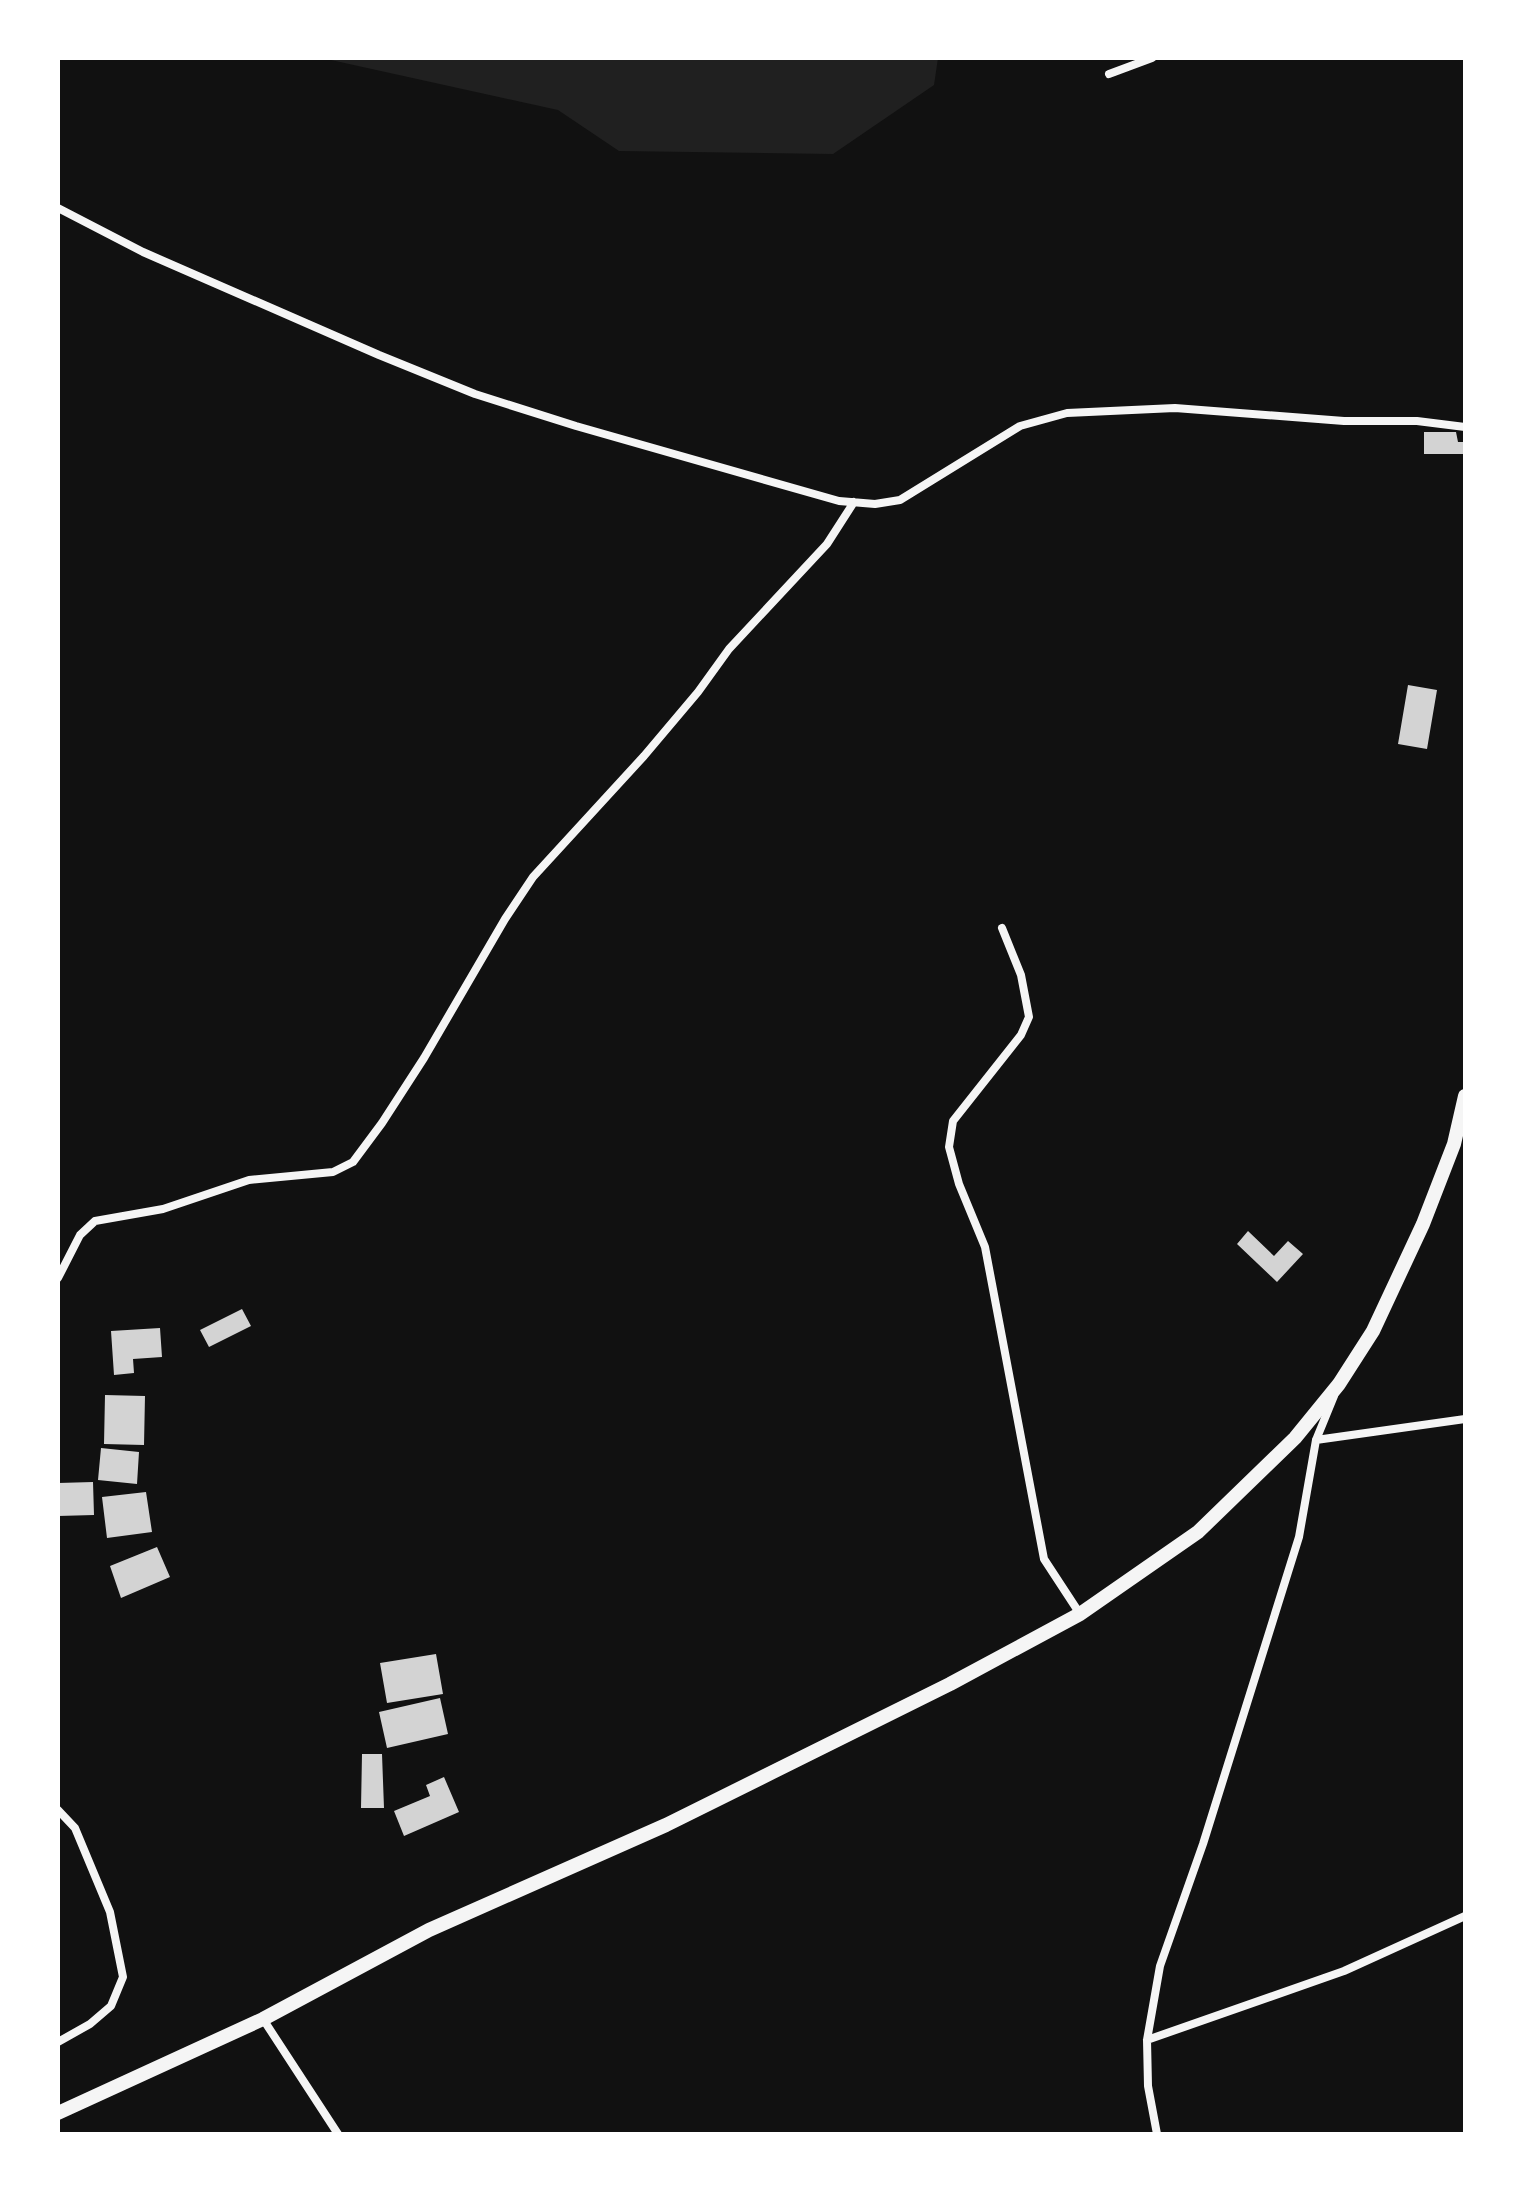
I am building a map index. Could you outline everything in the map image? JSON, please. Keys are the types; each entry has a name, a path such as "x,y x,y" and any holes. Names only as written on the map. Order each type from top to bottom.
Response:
{"main road":[{"path":"58,2113 263,2019 429,1930 666,1825 950,1684 1080,1614 1198,1532 1295,1438 1339,1384 1373,1331 1423,1224 1454,1144 1465,1096"}],"street":[{"path":"1109,74 1152,58"},
{"path":"58,208 143,252 475,394 839,501 875,504 900,500 1020,426 1067,413 1175,408 1344,421 1417,421 1465,427"},
{"path":"58,1278 80,1235 95,1221 163,1209 249,1180 333,1172 353,1162 424,1058 533,877 644,756 698,692 729,649 827,544 854,502"},
{"path":"1002,928 1021,975 1029,1017 1021,1035 953,1121 949,1147 959,1184 985,1247 1044,1559 1080,1614"},
{"path":"1157,2134 1148,2086 1147,2040 1160,1966 1203,1844 1299,1537 1316,1440 1339,1384"},
{"path":"1316,1440 1465,1419"},
{"path":"58,1810 75,1828 110,1912 123,1977 111,2006 90,2024 58,2042"},
{"path":"1147,2040 1344,1971 1465,1916"},
{"path":"263,2019 338,2134"}],"shaded area":[{"path":"322,58 938,58 934,85 833,154 619,151 558,110"}],"building":[{"path":"1424,432 1456,432 1458,442 1465,442 1465,454 1424,454"},
{"path":"1408,685 1437,690 1427,749 1398,744"},
{"path":"1248,1231 1274,1256 1288,1241 1303,1254 1277,1282 1237,1244"},
{"path":"242,1309 251,1326 209,1347 200,1330"},
{"path":"160,1328 162,1357 133,1359 134,1373 114,1375 111,1331"},
{"path":"105,1395 145,1396 144,1445 104,1444"},
{"path":"101,1448 139,1452 137,1484 98,1480"},
{"path":"93,1482 94,1515 58,1516 58,1483"},
{"path":"146,1492 152,1532 107,1538 102,1497"},
{"path":"157,1547 170,1577 121,1598 110,1566"},
{"path":"436,1654 443,1694 387,1703 380,1663"},
{"path":"440,1698 448,1734 387,1748 379,1712"},
{"path":"362,1754 382,1754 384,1808 361,1808"},
{"path":"444,1777 459,1812 404,1836 394,1811 430,1796 426,1785"}]}
